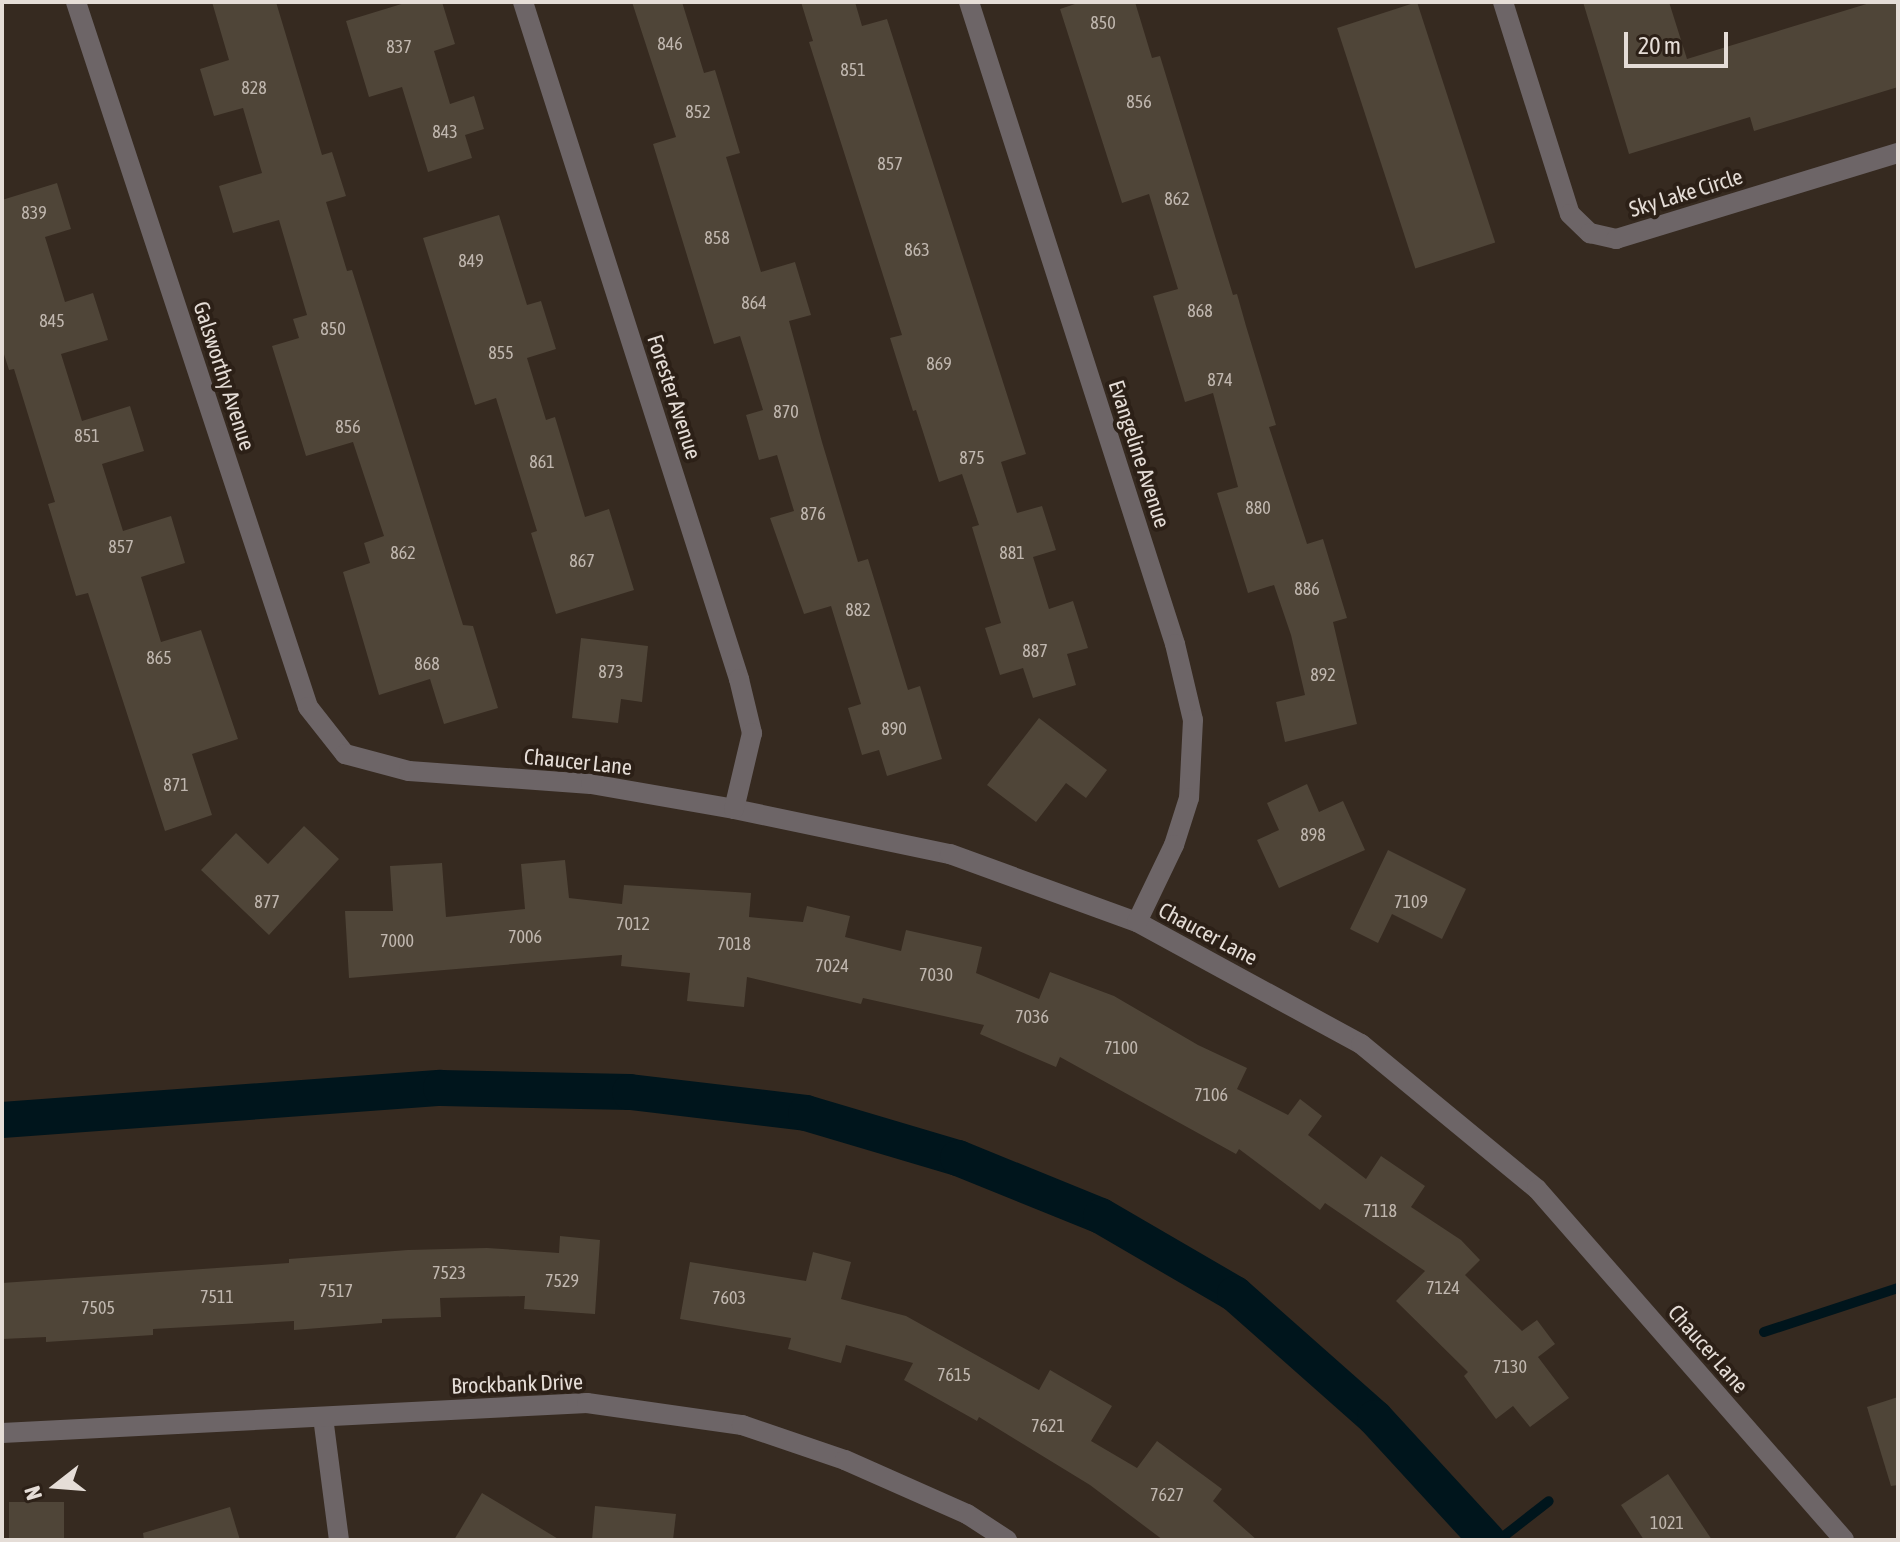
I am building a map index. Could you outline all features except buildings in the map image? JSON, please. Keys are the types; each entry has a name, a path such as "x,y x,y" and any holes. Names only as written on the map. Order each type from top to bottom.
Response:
{"street":[{"name":"Galsworthy Avenue","path":"76,2 308,707 345,754"},
{"name":"Forester Avenue","path":"523,2 739,679 752,733 734,809"},
{"name":"Evangeline Avenue","path":"969,2 1175,644 1193,720 1189,798 1174,845 1137,922"},
{"name":"Sky Lake Circle","path":"1503,2 1570,214 1590,233 1616,239 1898,153"},
{"name":"Chaucer Lane","path":"345,754 409,771 591,784 734,809 950,854 1137,922 1361,1044 1537,1189 1844,1540"},
{"name":"Brockbank Drive","path":"2,1433 587,1403 742,1425 845,1460 967,1514 1007,1540"},
{"path":"323,1417 339,1540"}],"waterway":[{"path":"2,1120 441,1088 630,1092 806,1113 958,1158 1101,1216 1235,1294 1375,1418 1487,1540"},
{"path":"1764,1332 1898,1288"},
{"path":"1499,1540 1549,1501"}]}
